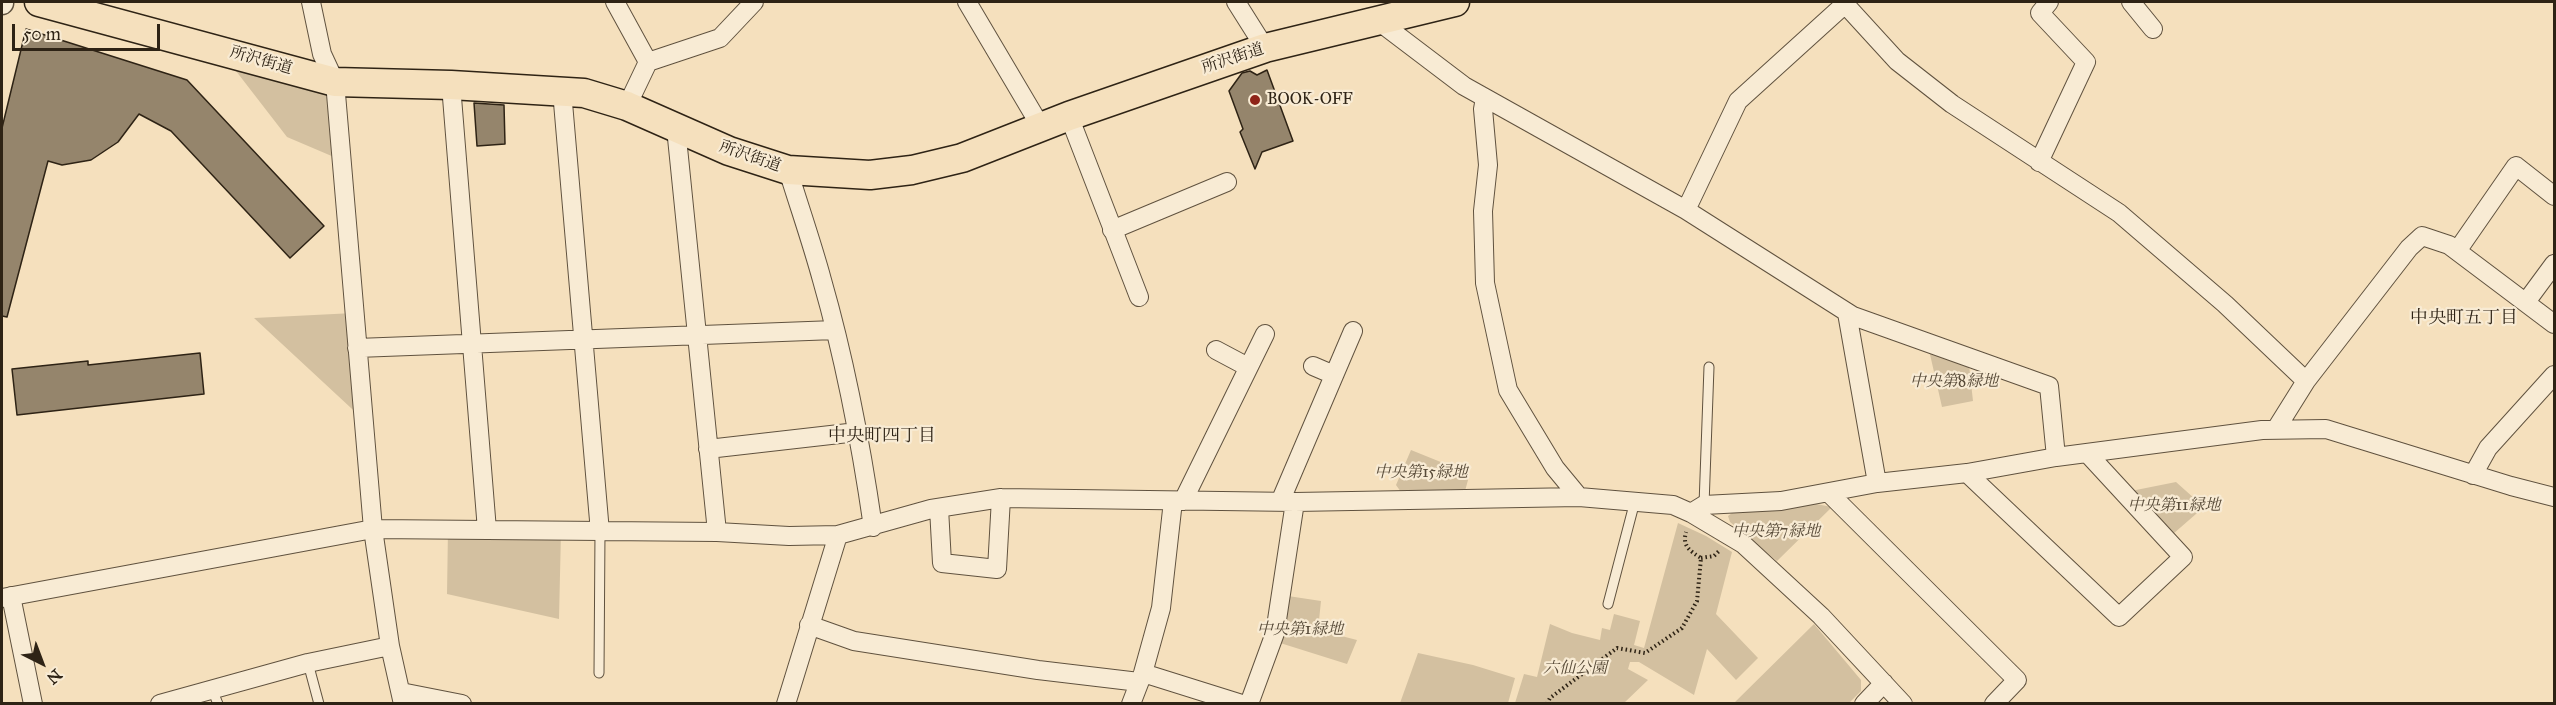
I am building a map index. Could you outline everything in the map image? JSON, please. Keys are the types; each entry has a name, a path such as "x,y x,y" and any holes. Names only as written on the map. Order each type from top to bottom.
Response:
{"main road":[{"name":"所沢街道","path":"39,2 335,82 450,85 584,93 627,106 729,151 788,170 870,175 912,170 962,158 1069,116 1265,48 1455,2"}],"street":[{"path":"310,2 322,54 335,82 373,529 390,646 402,698 462,704"},
{"path":"618,2 648,62"},
{"path":"627,106 648,62 720,38 754,2"},
{"path":"967,2 1041,128"},
{"path":"1236,2 1265,48"},
{"path":"2038,162 2086,62 2040,13 2049,2"},
{"path":"2131,2 2153,29"},
{"path":"1686,210 1738,101 1844,3 1897,61 1952,104 2119,213 2225,304 2306,381"},
{"path":"1377,20 1464,86 1686,210 1847,313 2049,386 2056,457"},
{"path":"450,85 487,530"},
{"path":"562,91 600,532"},
{"path":"1485,98 1483,109 1488,165 1483,211 1485,283 1508,390 1555,468 1579,497"},
{"path":"1069,116 1139,297"},
{"path":"676,128 717,532"},
{"path":"2457,251 2516,166 2554,196"},
{"path":"788,170 822,279 835,330 857,432 873,527"},
{"path":"1112,230 1227,182"},
{"path":"2276,429 2306,381 2409,248 2422,236 2449,245 2554,324"},
{"path":"2526,302 2554,264"},
{"path":"1847,313 1877,483"},
{"path":"357,348 835,330"},
{"path":"1249,704 1275,633 1287,502 1334,375 1353,331"},
{"path":"1131,704 1161,608 1178,501 1265,334"},
{"path":"1216,350 1248,367"},
{"path":"1314,366 1334,375"},
{"path":"2474,475 2488,448 2554,375"},
{"path":"33,704 6,597 373,529 838,535 939,508 1001,498 1287,502 1579,497 1697,509 1781,501 1877,483 1967,473 2056,457 2276,429 2326,429 2554,497"},
{"path":"708,449 857,432"},
{"path":"1967,473 2118,617 2183,557 2086,453"},
{"path":"1829,493 2017,680 1994,704"},
{"path":"939,508 942,564 997,569 1001,498"},
{"path":"1697,509 1743,544 1821,616 1903,704"},
{"path":"786,704 838,535"},
{"path":"810,625 854,641 1038,670 1141,677 1242,704"},
{"path":"160,704 215,696 308,663 390,646"},
{"path":"1864,704 1884,683"}],"lane":[{"path":"1697,509 1709,367"},
{"path":"1608,604 1635,501"},
{"path":"599,673 600,532"},
{"path":"308,663 319,704"}],"path":[{"path":"1547,704 1550,698 1617,648 1645,653 1682,628 1697,601 1701,558 1689,551 1684,540 1697,509"}],"green space":[{"path":"219,49 335,82 341,160 287,137"},
{"path":"354,313 365,421 254,318"},
{"name":"中央第8緑地","path":"1929,350 1969,365 1973,401 1942,407"},
{"name":"中央第15緑地","path":"1411,450 1463,471 1468,480 1465,491 1401,492 1396,485"},
{"name":"中央第11緑地","path":"2176,482 2204,507 2173,534 2131,491"},
{"name":"中央第7緑地","path":"1816,504 1832,507 1777,561 1730,522 1728,516 1732,513"},
{"name":"六仙公園","path":"1678,523 1732,552 1716,614 1758,658 1736,680 1707,649 1694,695 1639,662 1630,662 1628,669 1648,680 1624,703 1515,703 1524,674 1537,677 1550,624 1572,633 1600,640 1602,628 1610,630 1614,614 1640,621 1634,645 1644,648"},
{"path":"448,529 561,531 559,619 447,594"},
{"name":"中央第1緑地","path":"1288,596 1321,601 1318,630 1357,640 1347,664 1277,642"},
{"path":"1814,624 1861,680 1861,691 1849,703 1734,703"},
{"name":"六仙公園","path":"1418,653 1473,665 1515,678 1508,703 1400,703"}],"building":[{"path":"26,29 187,80 324,226 290,258 171,131 139,114 118,142 91,160 62,165 48,161 7,317 2,316 2,128"},
{"path":"1267,70 1293,141 1262,152 1255,169 1240,132 1243,129 1229,91 1242,73 1250,71 1257,75"},
{"path":"474,103 504,105 505,144 477,146"},
{"path":"200,353 204,394 17,415 12,369 88,361 88,365"}],"place":[{"name":"BOOK-OFF","path":"1255,100"}],"district":[{"name":"中央町五丁目","path":"2464,319"},
{"name":"中央町四丁目","path":"882,437"}]}
